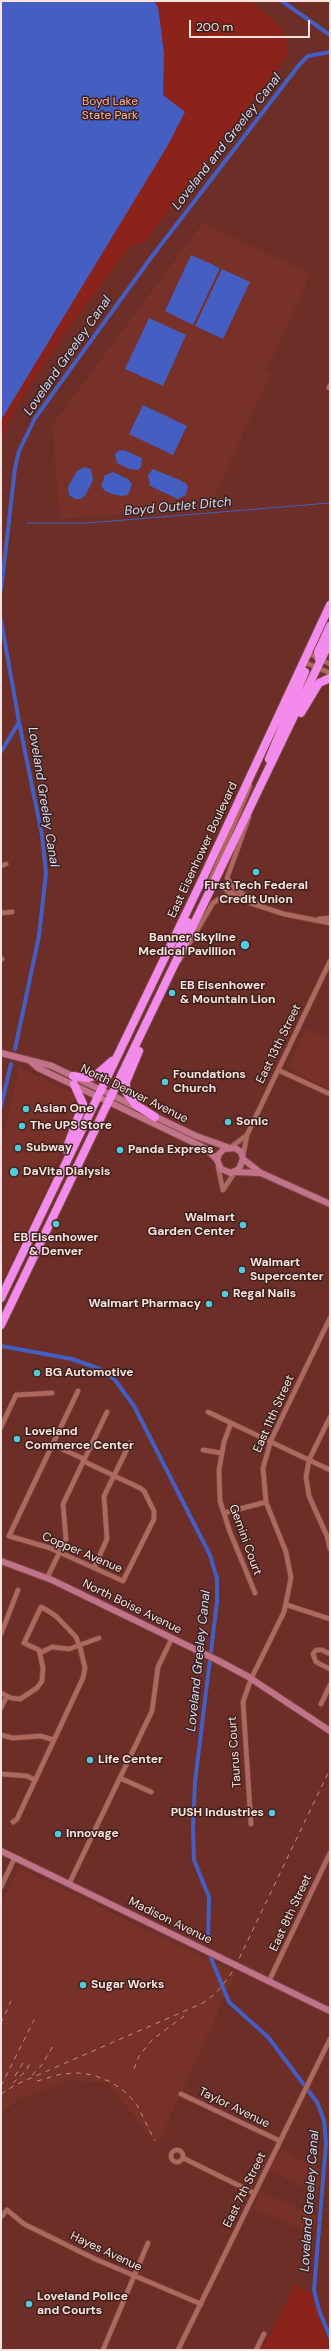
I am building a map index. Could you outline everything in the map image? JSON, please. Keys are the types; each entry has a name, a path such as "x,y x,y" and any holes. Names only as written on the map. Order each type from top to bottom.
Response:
{"highway":[{"name":"East Eisenhower Boulevard","path":"1,1298 306,663 308,653 330,605"},
{"path":"320,659 317,654 330,626"},
{"name":"East Eisenhower Boulevard","path":"1,1326 318,668 320,659 330,641"},
{"path":"261,787 272,748 306,663"},
{"path":"284,738 291,730 318,683 330,678"},
{"path":"155,1116 132,1101 127,1095 125,1086 171,974 183,932 202,891 199,886"},
{"path":"66,1162 63,1156 83,1104 73,1080 88,1078 101,1072 113,1059 130,1031"}],"main road":[{"name":"North Denver Avenue","path":"1,1053 30,1061 38,1068 73,1080 99,1093 207,1149 218,1162"},
{"name":"North Denver Avenue","path":"110,1099 155,1116 196,1136 229,1147"},
{"path":"261,1173 224,1172 218,1162 219,1154 229,1147 238,1149 243,1157 261,1173 330,1204"},
{"path":"236,1172 242,1166 243,1157"},
{"name":"North Boise Avenue","path":"1,1561 47,1578 217,1660 251,1679 330,1732"},
{"name":"Madison Avenue","path":"1,1851 330,2011"}],"street":[{"path":"308,653 330,664"},
{"path":"306,663 330,673"},
{"path":"257,763 250,787 210,881 214,885 250,904 259,905 284,914 317,919 330,923"},
{"path":"259,905 233,887 227,878 261,787"},
{"path":"171,974 213,902 223,896 235,896"},
{"path":"1,913 12,912"},
{"path":"317,919 330,918"},
{"name":"East 13th Street","path":"243,1157 247,1135 330,961"},
{"path":"278,1070 330,1094"},
{"name":"East 13th Street","path":"229,1147 247,1135"},
{"path":"218,1162 223,1190 236,1172"},
{"name":"East 11th Street","path":"251,1679 287,1605 290,1582 290,1568 286,1552 266,1502 263,1468 271,1440 330,1318"},
{"path":"78,1392 53,1445 114,1475"},
{"path":"1,1427 16,1394 52,1393"},
{"path":"47,1578 60,1552 66,1535 63,1504 107,1412"},
{"path":"208,1412 271,1440 330,1470"},
{"path":"330,1417 309,1460 306,1470 307,1487 330,1549"},
{"name":"Gemini Court","path":"232,1423 221,1453 219,1482 224,1513 230,1532 244,1564 248,1580 255,1593"},
{"path":"94,1568 107,1539 104,1496 130,1443"},
{"name":"Copper Avenue","path":"53,1445 9,1536 60,1552 123,1582 154,1519 154,1511 140,1488 114,1475"},
{"path":"203,1450 221,1453"},
{"path":"224,1513 266,1502"},
{"path":"1,1634 18,1590"},
{"path":"287,1605 330,1619"},
{"path":"1,1693 20,1699 37,1688 42,1681 43,1668 39,1650 24,1643 41,1607 56,1616 67,1626 80,1646 85,1668 83,1678 17,1819 13,1822"},
{"path":"40,1653 52,1647 69,1649 99,1638"},
{"path":"69,1884 152,1710 158,1667 172,1638"},
{"path":"330,1654 322,1650 316,1650 313,1654 316,1662 330,1669"},
{"name":"Taurus Court","path":"251,1679 245,1692 242,1712 251,1824"},
{"path":"322,1704 330,1685"},
{"path":"1,1708 7,1696"},
{"path":"1,1735 13,1738 41,1736 54,1740"},
{"path":"1,1774 27,1776 35,1780"},
{"path":"120,1778 151,1792"},
{"name":"East 8th Street","path":"269,1981 330,1853"},
{"path":"1,1887 15,1857"},
{"name":"East 7th Street","path":"178,2350 330,2039"},
{"name":"Taylor Avenue","path":"180,2094 280,2141"},
{"path":"183,2158 254,2194"},
{"name":"Hayes Avenue","path":"1,2217 7,2210 24,2224 134,2276 201,2304"},
{"path":"104,2350 148,2244"},
{"path":"256,2350 264,2334"}],"shaded area":[{"path":"203,223 311,274 266,371 271,373 209,508 60,519 52,425"},
{"path":"307,1029 330,1040 330,1089 288,1068"},
{"path":"19,1067 75,1094 80,1102 47,1188 1,1283 1,1146"},
{"path":"19,1868 236,1973 157,2145 108,2083 70,2080 18,2099 1,2114 1,1904"},
{"path":"281,2149 320,2170 318,2194 270,2171"},
{"path":"261,2191 316,2216 313,2235 253,2208"}],"green space":[{"name":"Boyd Lake State Park","path":"1,1 250,1 275,21 282,29 286,38 288,55 143,243 132,244 67,330 29,387 7,425 1,442"},
{"path":"295,2285 312,2294 330,2350 262,2350"}],"water":[{"name":"Boyd Lake State Park","path":"1,1 154,1 158,7 164,53 163,95 185,112 168,145 1,420"},
{"path":"191,255 220,268 193,325 165,311"},
{"path":"222,269 250,282 223,339 195,326"},
{"path":"149,318 186,335 163,386 125,369"},
{"path":"143,405 187,426 173,455 129,434"},
{"path":"124,450 142,458 141,467 138,470 129,469 117,463 115,455 118,451"},
{"path":"84,467 91,469 93,480 85,496 80,499 75,499 69,495 68,487 77,471"},
{"path":"153,469 184,482 188,486 186,495 178,499 150,486 148,475"},
{"path":"113,472 128,479 132,484 128,495 122,496 112,494 105,491 101,486 105,475"}],"waterway":[{"path":"282,1 330,35"},
{"name":"Loveland Greeley Canal","path":"1,590 15,468 19,451 35,418 150,259 299,65 308,56 330,52"},
{"name":"Boyd Outlet Ditch","path":"27,523 88,523 330,503"},
{"name":"Loveland Greeley Canal","path":"1,620 19,722 42,835 46,873 39,936 15,1049"},
{"path":"1,752 19,722"},
{"name":"Loveland Greeley Canal","path":"1,1106 11,1064"},
{"name":"Loveland Greeley Canal","path":"1,1346 72,1359 100,1369 115,1380 134,1406 210,1555 217,1579 217,1602 195,1782 193,1828 194,1860 209,1897 208,1942"},
{"name":"Loveland Greeley Canal","path":"211,1958 229,2002 268,2037 317,2102 324,2120 326,2143 314,2290 319,2310 330,2337"}],"railway":[{"path":"1,2094 15,2085 203,2003 216,1993 229,1977 236,1965 330,1769"},
{"path":"1,2023 11,2001"},
{"path":"134,2069 139,2056 152,2040 184,2016"},
{"path":"1,2086 34,2020"},
{"path":"32,2075 41,2066 55,2043"},
{"path":"15,2076 24,2061"},
{"path":"13,2083 26,2071 30,2063"},
{"path":"37,2081 61,2074 78,2073 93,2075 111,2082 124,2091 136,2103 155,2141"}],"place":[{"name":"First Tech Federal Credit Union","path":"256,872"},
{"name":"Banner Skyline Medical Pavillion","path":"245,945"},
{"name":"EB Eisenhower & Mountain Lion","path":"172,993"},
{"name":"Foundations Church","path":"165,1082"},
{"name":"Asian One","path":"26,1109"},
{"name":"Sonic","path":"228,1122"},
{"name":"The UPS Store","path":"22,1126"},
{"name":"Subway","path":"18,1148"},
{"name":"Panda Express","path":"120,1150"},
{"name":"DaVita Dialysis","path":"14,1172"},
{"name":"EB Eisenhower & Denver","path":"56,1224"},
{"name":"Walmart Garden Center","path":"243,1225"},
{"name":"Walmart Supercenter","path":"242,1270"},
{"name":"Regal Nails","path":"225,1294"},
{"name":"Walmart Pharmacy","path":"209,1304"},
{"name":"BG Automotive","path":"37,1373"},
{"name":"Loveland Commerce Center","path":"17,1439"},
{"name":"Life Center","path":"90,1760"},
{"name":"PUSH Industries","path":"272,1813"},
{"name":"Innovage","path":"58,1834"},
{"name":"Sugar Works","path":"83,1985"},
{"name":"Loveland Police and Courts","path":"29,2304"}],"water label":[{"name":"Loveland and Greeley Canal","path":"227,142"}]}
